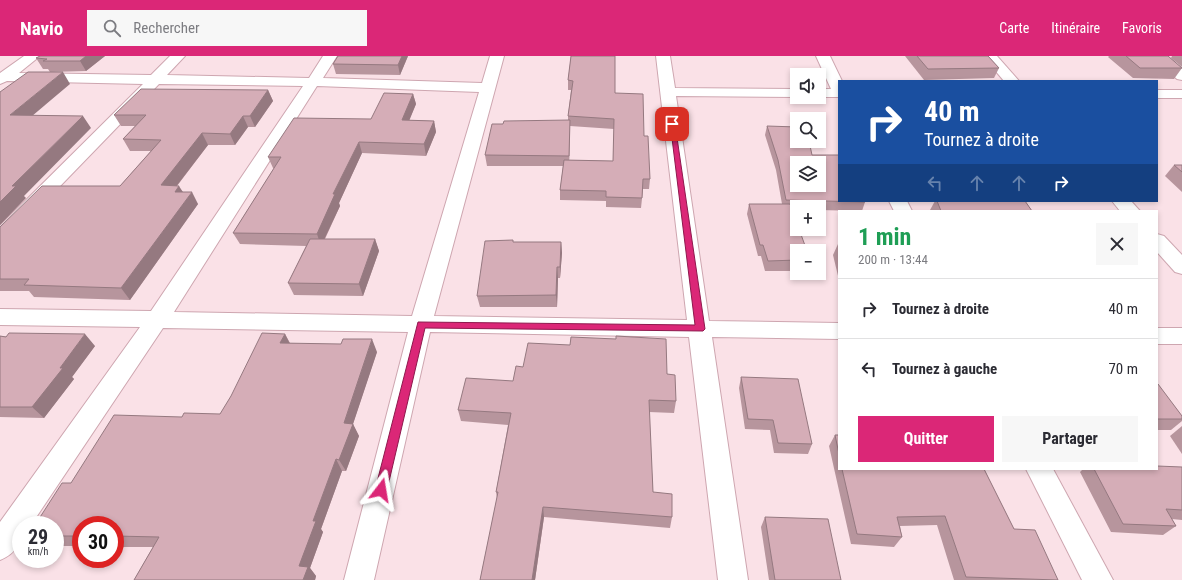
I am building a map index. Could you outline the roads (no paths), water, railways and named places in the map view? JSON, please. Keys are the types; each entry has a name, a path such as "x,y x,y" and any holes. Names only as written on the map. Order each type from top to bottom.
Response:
{"street":[{"path":"2,79 33,56"},
{"path":"0,237 178,56"},
{"path":"0,546 157,320 330,56"},
{"path":"359,580 421,324 497,56"},
{"path":"663,56 733,580"},
{"path":"824,56 838,87"},
{"path":"990,56 1011,80"},
{"path":"1158,56 1182,76"},
{"path":"2,79 155,79 313,82 488,88"},
{"path":"668,92 790,93"},
{"path":"826,93 838,93"},
{"path":"1158,94 1182,94"},
{"path":"1123,202 1130,210"},
{"path":"1158,241 1182,267"},
{"path":"0,317 838,331"},
{"path":"1158,336 1182,336"},
{"path":"1040,470 1098,580"}]}
